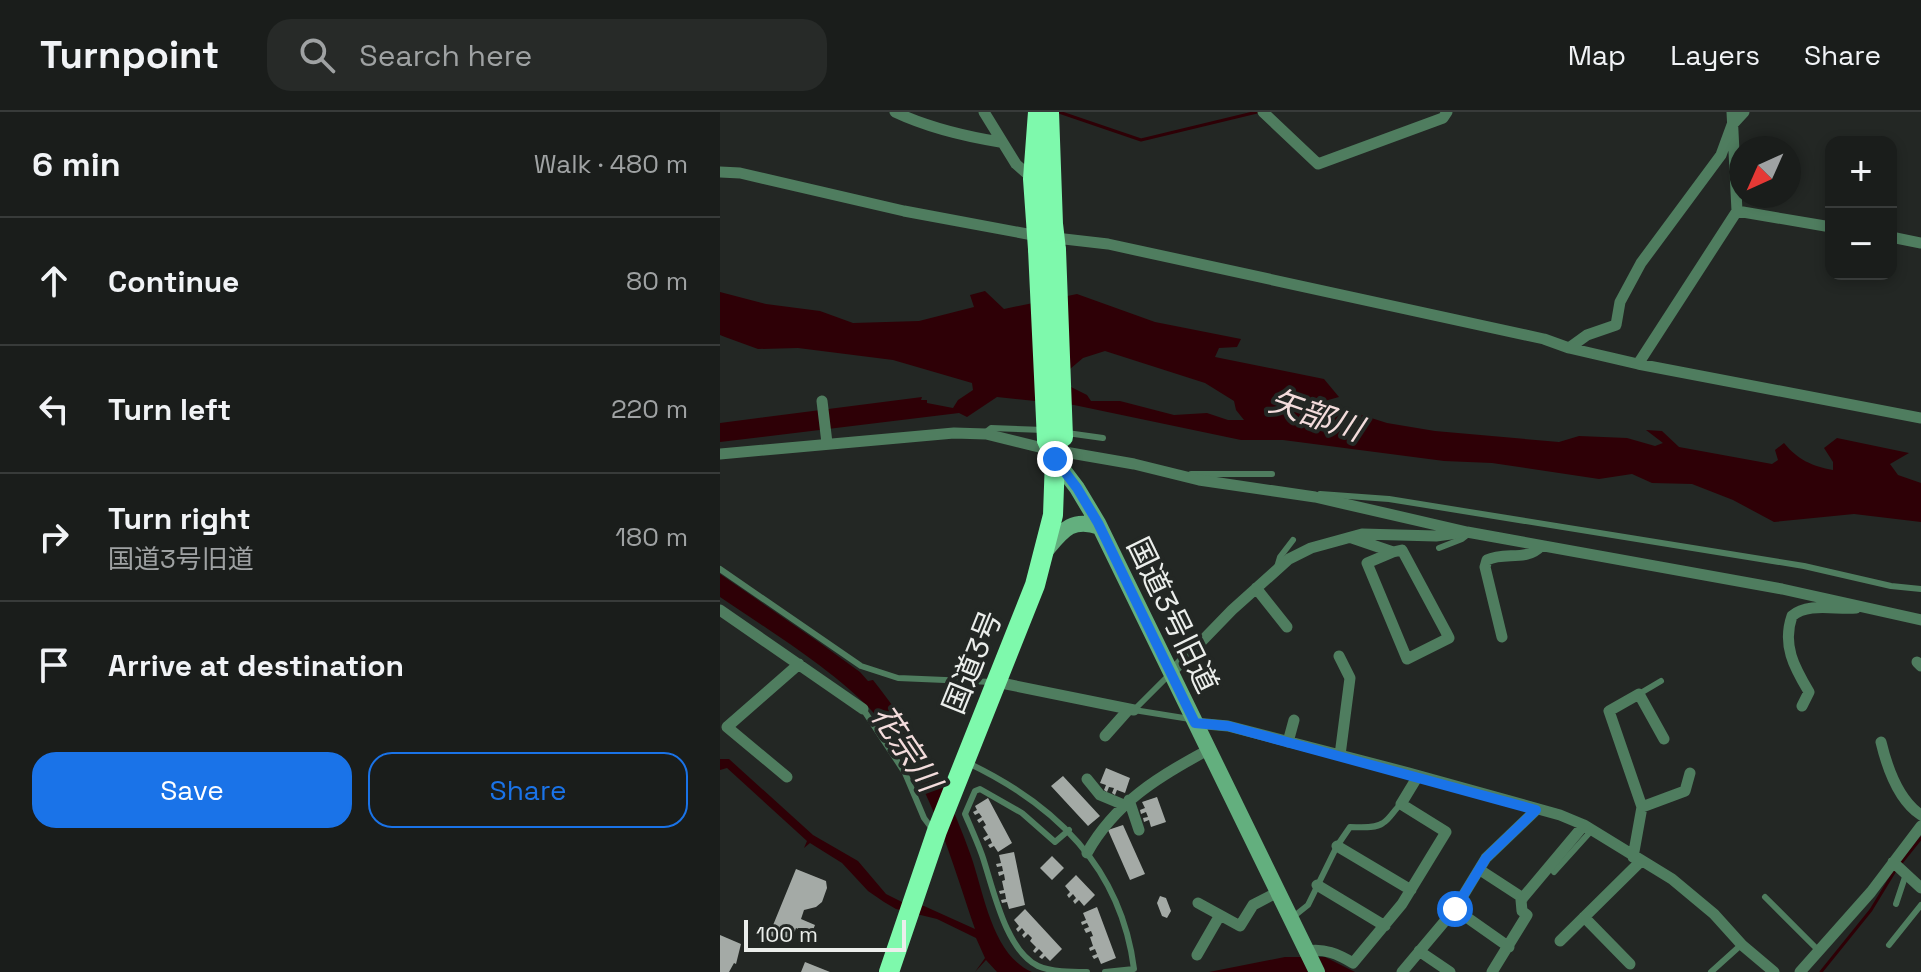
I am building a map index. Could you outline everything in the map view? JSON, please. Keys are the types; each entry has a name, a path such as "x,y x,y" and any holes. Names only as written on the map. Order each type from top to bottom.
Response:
{"highway":[{"name":"国道3号","path":"889,972 964,761 1035,585 1053,515 1055,448 1043,118"}],"street":[{"path":"895,112 921,124 1000,142"},
{"path":"984,112 1016,164 1043,179"},
{"path":"1263,112 1318,164 1443,118 1447,112"},
{"path":"1638,364 1737,211 1732,112"},
{"path":"1569,348 1587,335 1616,325 1620,302 1641,263 1721,155 1732,125 1744,112"},
{"path":"720,172 740,173 1046,243 1119,246 1544,339 1638,364 1921,416"},
{"path":"1737,211 1825,226"},
{"path":"1897,238 1921,243"},
{"path":"822,401 827,443"},
{"path":"720,454 954,433 984,434 1199,480 1315,497 1469,532 1782,589 1921,620"},
{"name":"国道3号旧道","path":"1055,448 1100,527 1317,972"},
{"path":"1043,554 1071,525 1088,523 1100,527"},
{"path":"1170,674 1256,588 1289,559 1311,548 1362,534 1436,536 1469,532"},
{"path":"1352,538 1393,552 1402,550 1449,638 1407,659 1367,563 1393,552"},
{"path":"1502,637 1485,567 1487,560 1494,556 1531,555 1541,546"},
{"path":"1256,588 1287,627"},
{"path":"1802,706 1809,692 1792,665 1789,625 1792,616 1808,608 1866,607"},
{"path":"720,610 863,709"},
{"path":"1339,656 1343,677 1350,678 1340,755"},
{"path":"780,775 727,727 799,664"},
{"path":"996,682 1132,710"},
{"path":"1560,941 1637,859 1642,807 1607,706 1639,694 1664,739"},
{"path":"1105,736 1132,710"},
{"path":"1288,742 1294,720"},
{"path":"1194,721 1228,726 1560,815 1588,828 1672,879 1714,914 1742,945 1774,972"},
{"path":"1881,742 1888,771 1914,810 1921,815"},
{"path":"1087,853 1126,802 1166,773 1208,750"},
{"path":"1642,807 1685,791 1690,773"},
{"path":"1307,952 1318,949 1339,954 1353,963 1411,890 1446,832 1401,804 1418,776"},
{"path":"1087,779 1100,795 1126,802"},
{"path":"1126,802 1139,830"},
{"path":"1402,972 1455,909 1486,858 1536,810"},
{"path":"1800,972 1921,826"},
{"path":"1492,972 1527,915 1522,911 1523,898 1588,828"},
{"path":"1337,846 1411,890"},
{"path":"1893,862 1921,888"},
{"path":"1480,870 1523,898"},
{"path":"1317,885 1385,926"},
{"path":"1198,903 1240,926 1253,905 1278,892"},
{"path":"1455,909 1509,947"},
{"path":"1197,955 1220,915"},
{"path":"1584,917 1630,964"},
{"path":"1419,951 1450,972"}],"lane":[{"path":"984,434 991,428 1032,428 1103,438"},
{"path":"1172,473 1272,474"},
{"path":"1315,497 1317,493 1389,499 1804,566 1921,590"},
{"path":"1439,548 1462,539 1469,532"},
{"path":"1276,571 1280,557 1293,540"},
{"path":"720,569 861,666 898,678 996,682"},
{"path":"1132,710 1170,674"},
{"path":"1639,694 1661,681"},
{"path":"863,709 905,773 924,818 937,833"},
{"path":"1132,710 1194,721"},
{"path":"964,761 1038,802 1069,830 1101,873 1121,916 1134,969 1105,972"},
{"path":"1069,830 1055,842 1022,813 980,789 975,791 965,814 1005,925 1028,960 1039,967 1087,972"},
{"path":"1291,918 1308,905 1337,846 1350,827 1378,826 1401,804"},
{"path":"1554,872 1588,828"},
{"path":"1896,904 1906,874"},
{"path":"1765,897 1819,951"},
{"path":"1889,945 1921,905"},
{"path":"1711,972 1742,945"}],"water":[{"name":"矢部川","path":"985,291 1004,309 1077,294 1155,322 1241,339 1237,347 1219,348 1215,357 1324,379 1339,397 1321,402 1387,423 1435,431 1559,442 1579,436 1627,438 1655,446 1663,443 1646,430 1662,431 1679,447 1772,464 1778,460 1775,450 1784,443 1806,461 1833,470 1833,462 1824,448 1837,438 1909,453 1890,464 1898,475 1921,483 1921,522 1854,514 1774,522 1733,500 1692,484 1652,483 1632,474 1599,479 1492,463 1444,461 1283,440 1241,440 1074,405 997,397 967,417 959,413 720,442 720,423 922,397 921,400 927,400 927,403 953,408 958,400 973,390 972,383 893,360 798,348 758,349 725,337 720,335 720,292 766,304 820,311 853,323 919,321 974,307 970,295","holes":["1105,351 1205,383 1234,401 1236,410 1244,420 1228,420 1207,413 1174,415 1120,401 1091,401 1087,395 1067,385 1070,369 1083,358"]},
{"name":"花宗川","path":"720,574 820,643 868,681 873,680 909,729 940,782 968,847 991,922 999,938 1018,964 1032,972 997,972 986,960 975,972 985,958 976,938 937,919 896,909 884,902 868,891 842,863 810,843 804,848 807,841 727,768 720,770 720,759 729,759 813,835 858,861 886,894 902,902 924,906 975,929 922,786 890,734 871,710 838,680 720,597"},
{"path":"1285,957 1325,957 1355,972 1209,972"}],"building":[{"path":"1106,768 1130,778 1125,793 1117,790 1115,795 1112,793 1114,788 1109,787 1107,792 1104,790 1106,785 1100,783"},
{"path":"1063,776 1100,816 1088,826 1051,786"},
{"path":"1157,797 1166,822 1151,827 1149,820 1144,822 1143,818 1148,817 1146,812 1141,814 1140,810 1145,808 1142,802"},
{"path":"988,798 1012,843 998,852 994,846 990,848 988,845 992,843 990,838 985,841 983,838 988,835 983,827 986,825 983,820 979,823 977,820 982,817 979,813 975,815 973,812 977,810 975,806"},
{"path":"1123,825 1145,874 1130,880 1108,830"},
{"path":"1014,852 1025,905 1009,909 1007,902 1002,903 1001,900 1006,899 1005,893 1000,894 999,891 1004,890 1004,874 999,876 998,872 1003,871 1002,866 997,867 996,864 1001,863 999,855"},
{"path":"1052,856 1064,868 1052,880 1040,868"},
{"path":"796,869 826,881 827,888 822,902 804,910 801,919 815,925 811,935 796,928 790,944 769,935"},
{"path":"1076,875 1095,895 1084,906 1079,900 1075,904 1073,894 1069,898 1067,895 1070,892 1065,886"},
{"path":"1160,896 1166,898 1171,911 1167,918 1162,916 1157,903"},
{"path":"1097,907 1116,958 1101,964 1098,957 1094,959 1092,956 1097,954 1095,949 1090,951 1089,948 1093,946 1091,931 1086,933 1084,929 1089,927 1081,922 1086,920 1083,913"},
{"path":"1025,909 1062,949 1050,961 1045,956 1042,959 1039,957 1043,953 1039,949 1035,953 1033,951 1036,947 1030,941 1032,938 1028,934 1024,938 1022,928 1018,932 1016,929 1019,926 1014,920"},
{"path":"720,935 741,944 736,964 729,972 720,972"},
{"path":"805,962 830,972 801,972"}],"waterway":[{"path":"1059,112 1141,140 1257,112"},
{"path":"1901,863 1921,838"},
{"path":"1821,972 1871,910 1896,869"}],"route":[{"path":"1055,459 1098,523 1195,723 1228,726 1536,810 1486,858 1455,909"}]}
